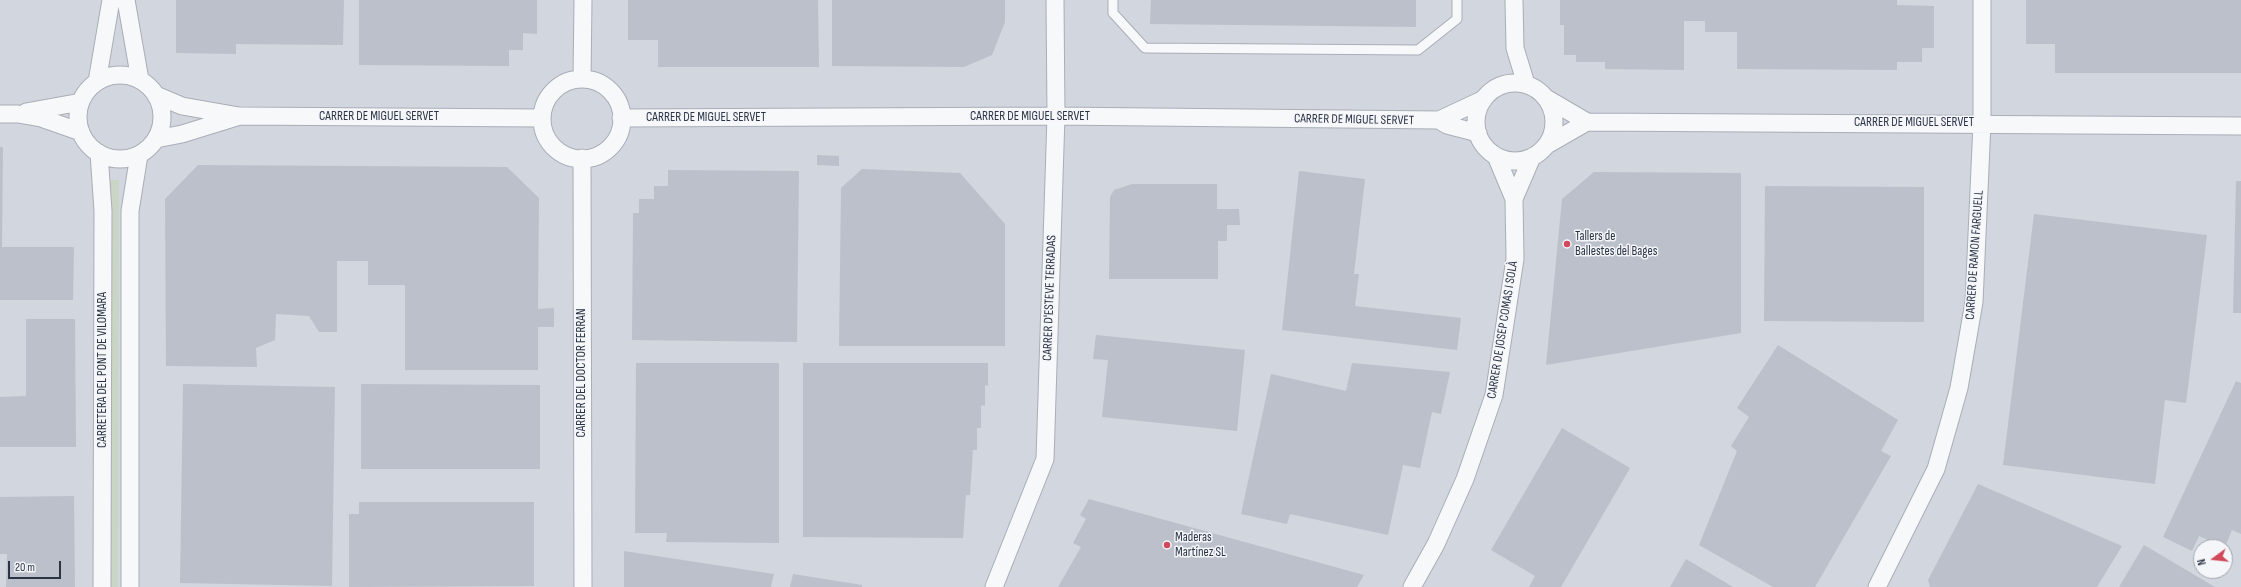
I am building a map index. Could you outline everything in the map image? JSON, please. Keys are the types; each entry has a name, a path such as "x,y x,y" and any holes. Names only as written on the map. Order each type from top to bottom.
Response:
{"street":[{"path":"97,82 111,0"},
{"path":"126,0 140,80"},
{"path":"582,79 583,0"},
{"name":"CARRER D'ESTEVE TERRADAS","path":"994,587 1045,459 1056,116 1055,0"},
{"path":"1514,0 1515,48 1526,84"},
{"name":"CARRER DE RAMON FARGUELL","path":"1877,587 1936,469 1959,388 1974,302 1982,123 1982,0"},
{"path":"1502,85 1515,48"},
{"path":"118,75 140,80 156,95 161,107 162,120 156,139 149,148 139,155 119,159 99,153 88,144 81,132 78,117 81,102 89,89 97,82 118,75"},
{"path":"582,79 599,83 611,92 618,104 621,118 617,136 609,148 593,157 582,158 567,156 555,148 546,136 542,118 545,103 554,90 563,83 582,79"},
{"path":"1514,82 1526,84 1538,90 1546,98 1587,122 1547,145 1532,157 1514,161 1496,156 1483,144 1478,133 1477,115 1484,98 1492,90 1502,85 1514,82"},
{"name":"CARRER DE MIGUEL SERVET","path":"156,95 182,106 239,116 542,118"},
{"name":"CARRER DE MIGUEL SERVET","path":"621,118 1056,116 1439,120 1484,98"},
{"path":"1546,98 1552,109 1554,122 1552,134 1547,145"},
{"path":"18,114 81,102"},
{"path":"0,114 18,114 41,118 81,132"},
{"name":"CARRER DE MIGUEL SERVET","path":"156,139 182,134 239,116"},
{"name":"CARRER DE MIGUEL SERVET","path":"1439,120 1447,125 1478,133"},
{"name":"CARRER DE MIGUEL SERVET","path":"1587,122 1982,123 2241,126"},
{"name":"CARRETERA DEL PONT DE VILOMARA","path":"99,153 103,211 102,587"},
{"name":"CARRETERA DEL PONT DE VILOMARA","path":"130,587 130,212 139,155"},
{"name":"CARRER DE JOSEP COMAS I SOLÀ","path":"1412,587 1436,544 1465,479 1494,394 1515,260 1514,200 1496,156"},
{"name":"CARRER DE JOSEP COMAS I SOLÀ","path":"1514,200 1532,157"},
{"name":"CARRER DEL DOCTOR FERRAN","path":"582,158 583,587"}],"lane":[{"path":"1114,0 1113,14 1145,48 1418,50 1456,19 1457,0"}],"shaded area":[{"path":"0,0 2241,0 2241,587 0,587"}],"green space":[{"path":"110,180 119,180 118,587 110,587"}],"building":[{"path":"176,0 344,0 343,45 236,44 236,54 176,53"},
{"path":"359,0 537,0 537,34 523,33 523,50 509,50 509,66 359,65"},
{"path":"628,0 818,0 819,67 658,67 658,40 628,40"},
{"path":"832,0 1005,0 1005,22 992,55 964,67 832,66"},
{"path":"1151,0 1416,0 1416,27 1150,24"},
{"path":"1560,0 1897,0 1897,5 1934,6 1934,48 1922,48 1922,62 1897,62 1897,70 1737,69 1737,32 1705,32 1705,21 1684,21 1684,70 1605,69 1605,62 1576,62 1576,55 1564,55 1564,25 1560,25"},
{"path":"2026,0 2241,0 2241,73 2055,73 2055,44 2026,44"},
{"path":"0,147 3,147 2,247 74,247 73,300 0,300"},
{"path":"817,155 839,156 839,166 817,165"},
{"path":"198,165 507,167 539,198 538,309 554,308 554,327 538,327 538,370 405,370 405,285 368,285 368,261 337,261 337,332 319,332 309,316 276,314 275,340 256,348 257,367 166,366 165,199"},
{"path":"862,169 960,173 1005,224 1005,346 839,346 841,188"},
{"path":"668,170 799,171 797,342 632,340 633,213 639,213 639,199 654,199 654,186 668,186"},
{"path":"1299,171 1365,179 1354,274 1359,274 1355,306 1461,318 1457,350 1282,330"},
{"path":"1594,172 1741,173 1741,333 1546,365 1562,199"},
{"path":"2236,181 2241,181 2241,313 2233,313"},
{"path":"1132,184 1217,184 1217,209 1239,209 1240,225 1227,225 1227,241 1218,241 1218,279 1109,279 1110,197 1114,190"},
{"path":"1765,186 1924,187 1924,322 1764,321"},
{"path":"2034,214 2207,235 2186,403 2165,400 2155,484 2003,465"},
{"path":"26,319 75,319 76,447 0,447 0,397 26,396"},
{"path":"1096,335 1245,350 1237,431 1102,417 1108,360 1093,359"},
{"path":"1778,345 1898,420 1881,451 1891,456 1815,587 1773,587 1699,545 1737,451 1731,446 1749,417 1737,408"},
{"path":"636,363 779,363 779,543 666,542 667,533 635,533"},
{"path":"803,363 988,363 988,386 985,385 985,405 981,406 981,428 977,428 977,450 973,450 970,495 966,495 963,538 803,537"},
{"path":"1352,363 1450,372 1441,414 1432,412 1420,468 1403,465 1388,535 1290,514 1287,524 1241,514 1271,374 1346,391"},
{"path":"2236,381 2241,383 2241,534 2232,530 2228,539 2206,539 2199,536 2198,539 2193,539 2192,551 2163,537"},
{"path":"183,384 335,387 332,586 180,583"},
{"path":"361,384 540,385 540,469 361,469"},
{"path":"1562,428 1630,468 1561,587 1529,587 1535,576 1491,550"},
{"path":"1978,484 2122,546 2097,587 1930,587 1928,580"},
{"path":"74,496 75,587 6,587 7,554 0,554 0,497"},
{"name":"Maderas Martínez SL","path":"1089,499 1364,575 1357,587 1058,587 1081,547 1073,543 1086,519 1080,515"},
{"path":"359,502 534,502 534,586 349,587 349,514 359,514"},
{"path":"2144,545 2193,574 2193,579 2201,579 2215,587 2119,587"},
{"path":"624,551 774,574 771,587 624,587"},
{"path":"1686,559 1733,587 1670,587"},
{"path":"793,574 862,585 862,587 790,587"}],"place":[{"name":"Tallers de Ballestes del Bages","path":"1567,244"},
{"name":"Maderas Martínez SL","path":"1167,545"}]}
